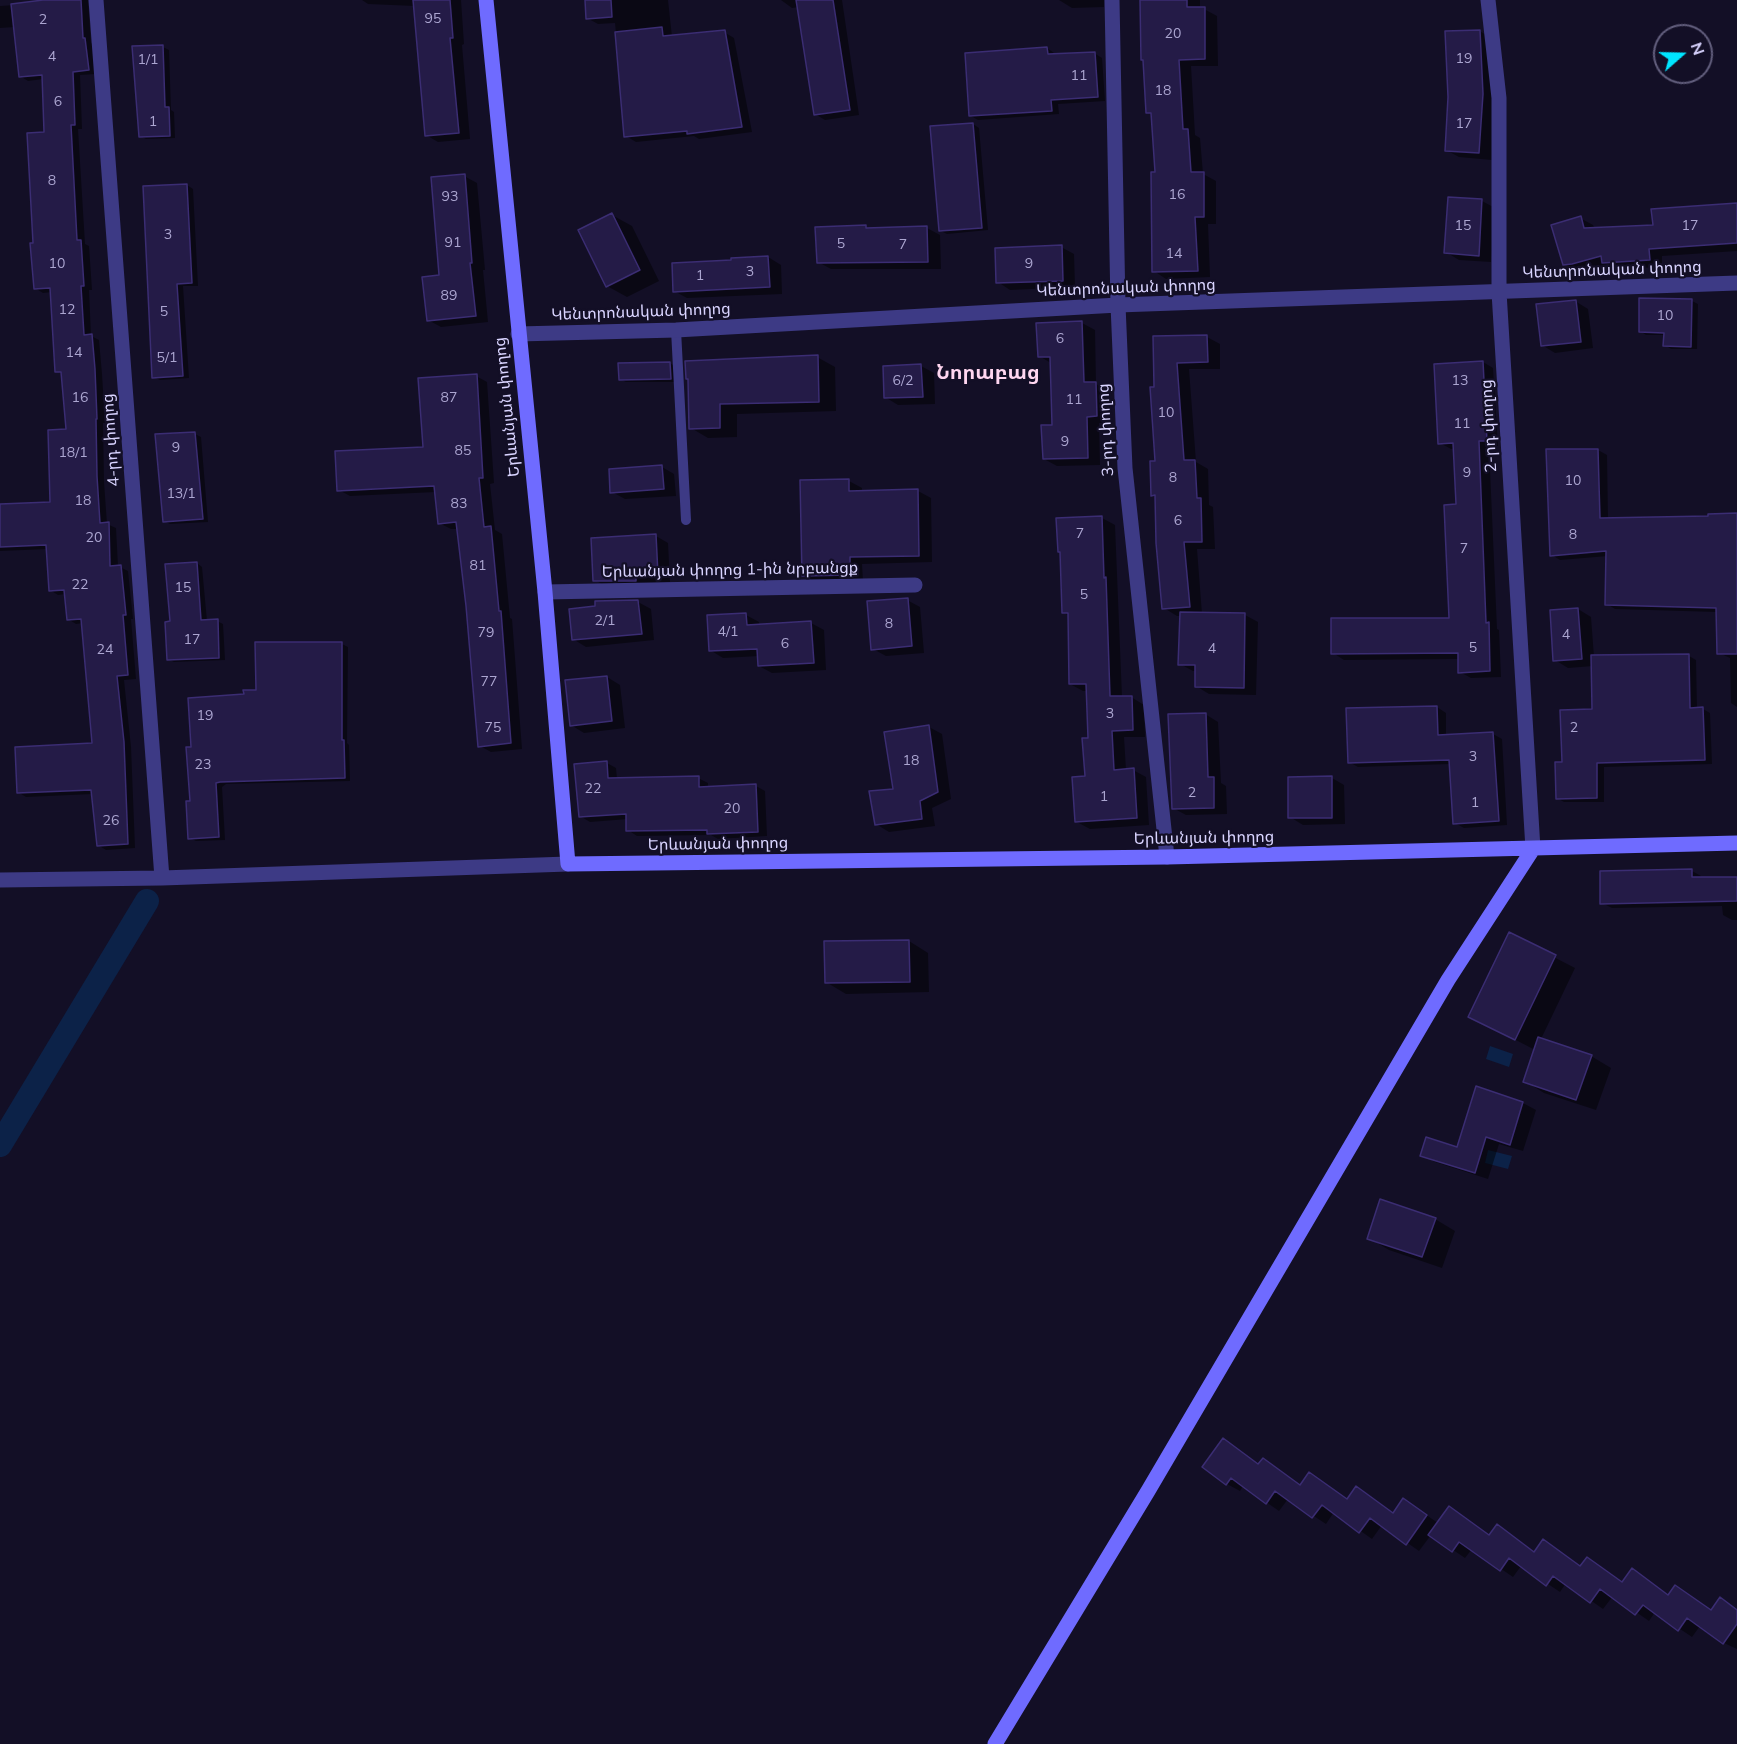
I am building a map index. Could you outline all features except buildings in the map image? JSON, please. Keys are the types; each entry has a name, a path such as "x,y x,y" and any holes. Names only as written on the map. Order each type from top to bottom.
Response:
{"main road":[{"name":"Երևանյան փողոց","path":"486,0 545,592 568,864 1167,857 1737,843"},
{"path":"995,1744 1148,1491 1448,980 1533,849"}],"street":[{"name":"4-րդ փողոց","path":"96,0 162,878"},
{"name":"3-րդ փողոց","path":"1112,0 1118,305 1125,468 1167,857"},
{"name":"2-րդ փողոց","path":"1488,0 1499,98 1499,292 1533,849"},
{"name":"Կենտրոնական փողոց","path":"518,334 676,330 1118,305 1737,283"},
{"name":"Երևանյան փողոց 1-ին նրբանցք","path":"545,592 915,585"},
{"path":"0,880 162,878 568,864"}],"lane":[{"path":"676,330 686,520"}],"water":[{"path":"1490,1046 1513,1054 1509,1067 1486,1059"},
{"path":"1488,1150 1512,1156 1508,1169 1485,1163"}],"waterway":[{"path":"0,1145 147,901"}],"district":[{"name":"Նորաբաց","path":"988,373"}]}
